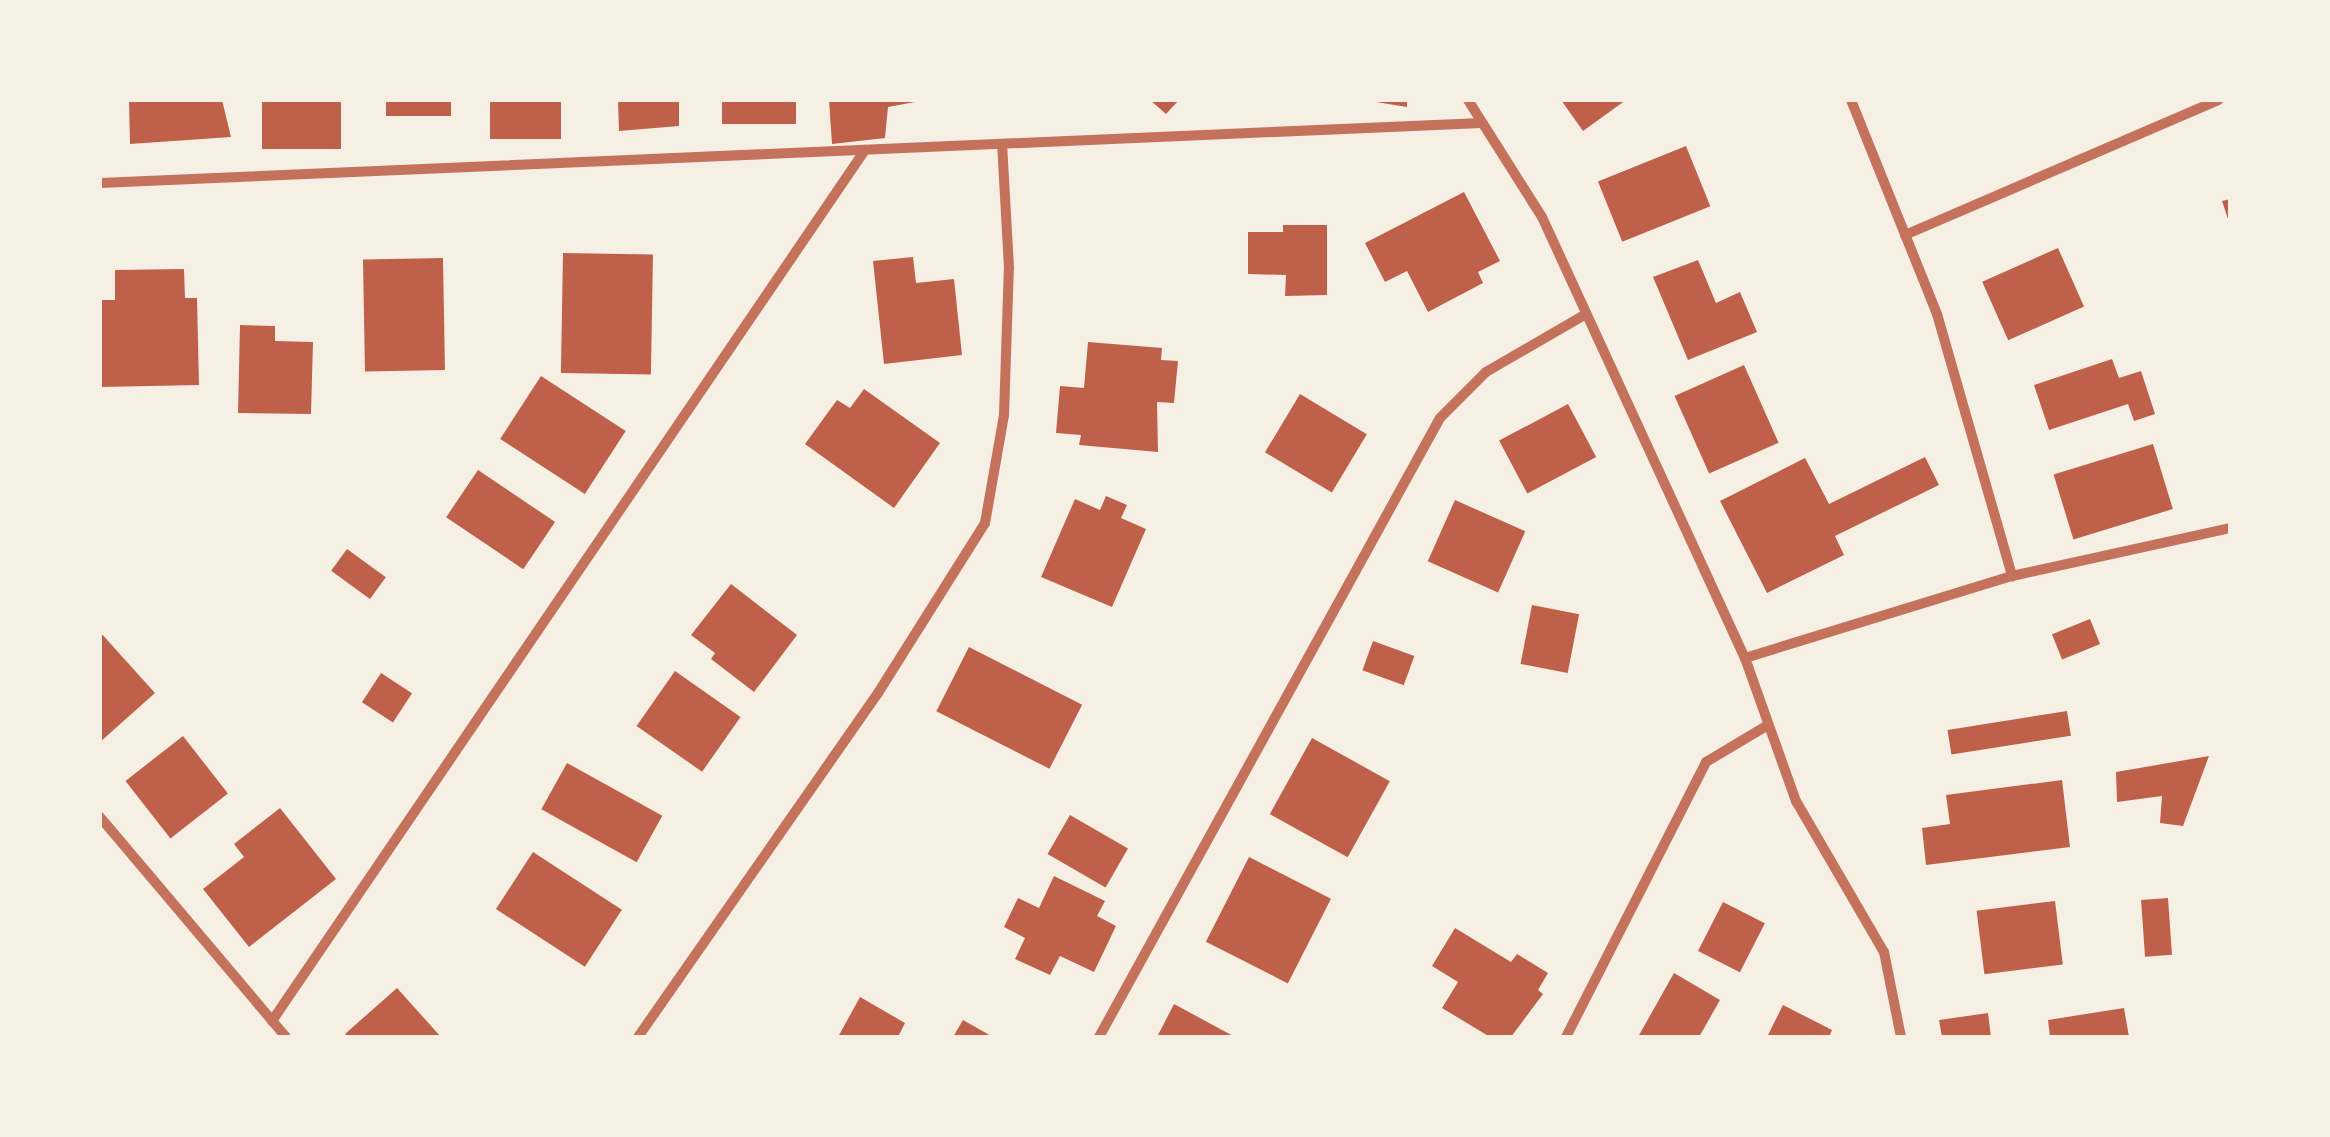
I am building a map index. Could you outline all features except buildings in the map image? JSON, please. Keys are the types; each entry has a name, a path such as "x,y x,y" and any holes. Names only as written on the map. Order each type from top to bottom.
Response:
{"street":[{"path":"1468,100 1542,217 1745,658 1796,801 1884,952 1901,1037"},
{"path":"1851,100 1937,314 2012,576"},
{"path":"1905,235 2218,100"},
{"path":"100,183 1482,123"},
{"path":"638,1037 878,693 985,523 1004,416 1009,268 1002,144"},
{"path":"272,1021 865,150"},
{"path":"1099,1037 1440,418 1486,372 1586,314"},
{"path":"1745,658 2012,576 2230,528"},
{"path":"1566,1037 1706,762 1768,725"},
{"path":"100,817 286,1037"}]}
